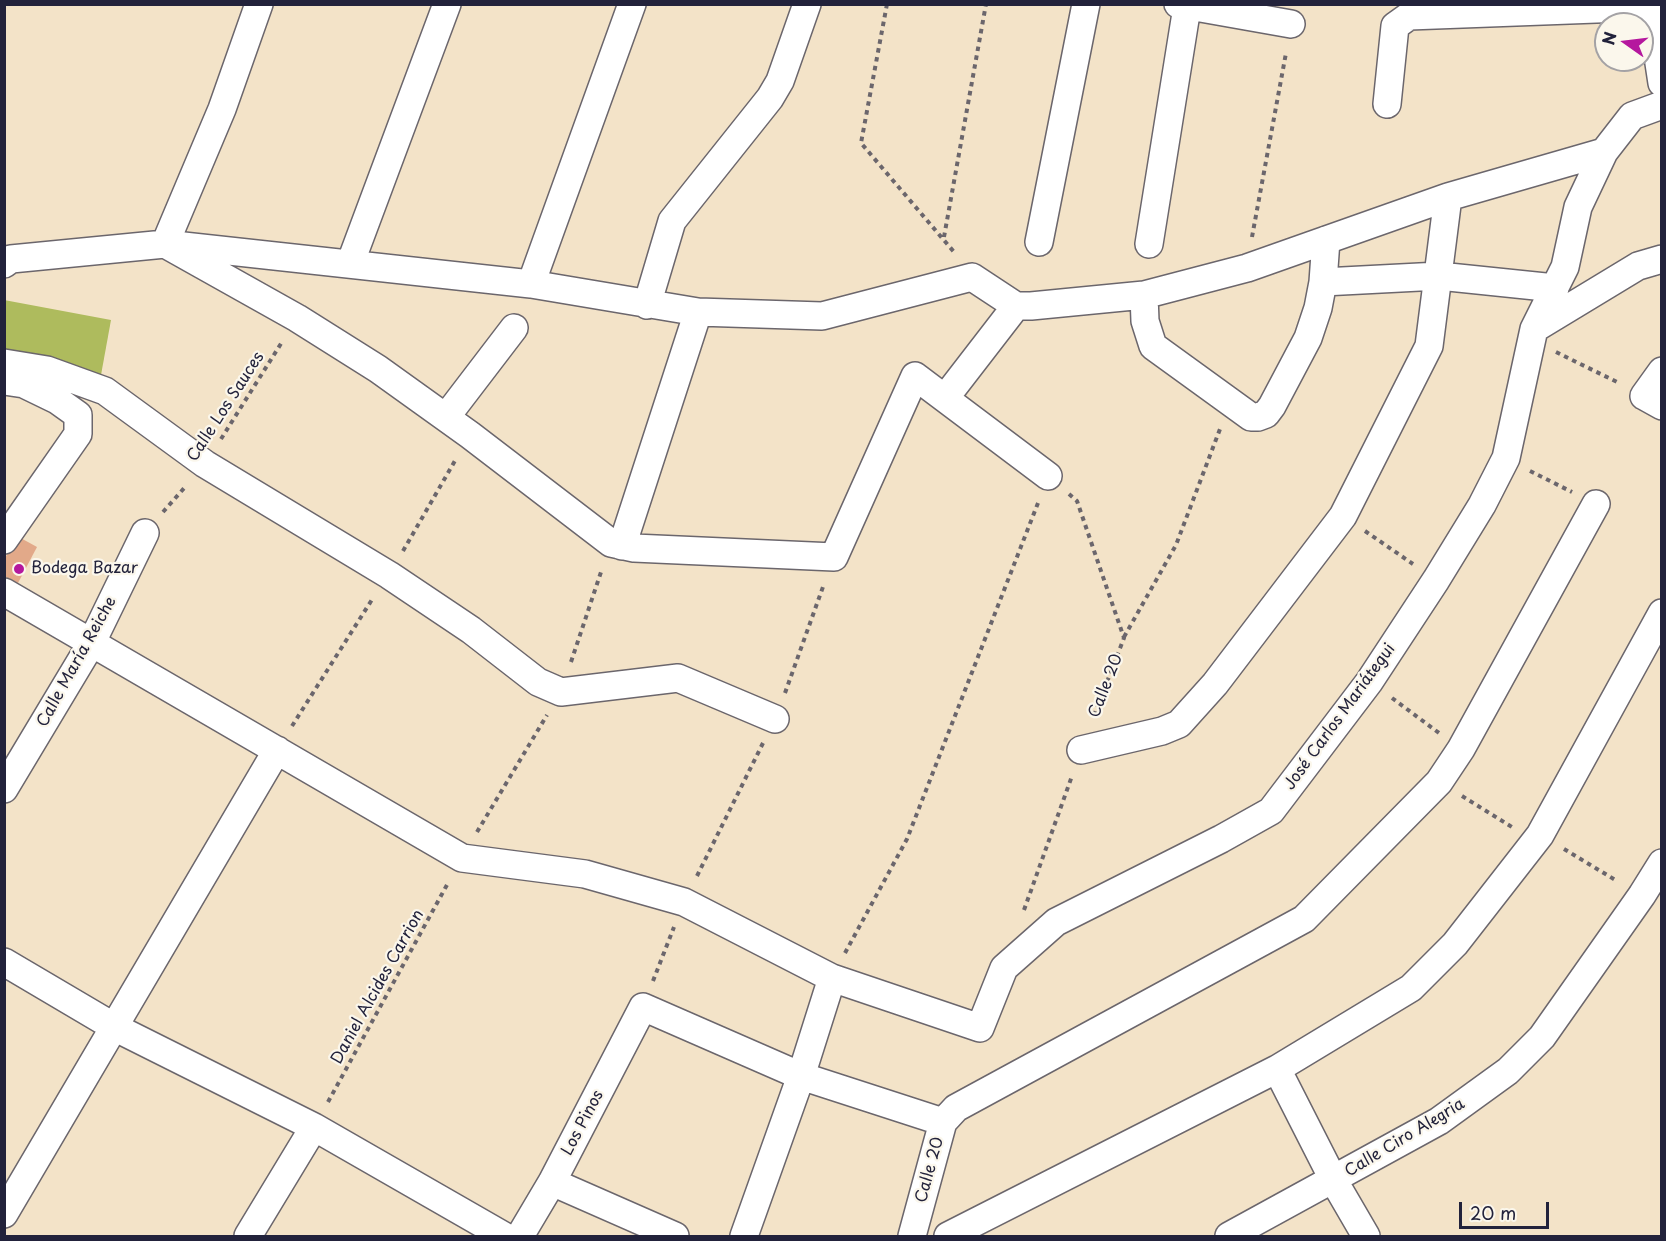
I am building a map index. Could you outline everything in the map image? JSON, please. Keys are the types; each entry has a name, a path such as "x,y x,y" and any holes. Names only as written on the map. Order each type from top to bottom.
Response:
{"street":[{"path":"165,244 222,109 259,4"},
{"path":"350,264 447,4"},
{"path":"531,284 632,4"},
{"path":"647,305 672,221 770,98 780,81 807,4"},
{"path":"1039,242 1086,4"},
{"path":"1388,104 1395,26 1409,16 1531,8 1650,5 1662,83"},
{"path":"1149,244 1182,6 1291,24"},
{"name":"José Carlos Mariátegui","path":"832,978 980,1028 1004,968 1056,922 1221,839 1271,811 1369,682 1482,505 1506,458 1533,334 1565,267 1578,207 1604,152 1632,116 1662,105"},
{"path":"4,264 11,259 165,244 531,284 698,312 822,316 972,277 1016,306 1144,295 1247,268 1448,197 1604,152"},
{"path":"1081,750 1162,731 1179,724 1215,684 1343,516 1429,346 1448,197"},
{"path":"1144,295 1145,321 1154,346 1251,417 1266,414 1308,338 1318,308 1323,282 1326,240"},
{"path":"165,244 297,318 378,369 471,435 611,543 622,546 834,557 915,376 1048,476"},
{"path":"1533,334 1638,267 1662,260"},
{"path":"1323,282 1439,276 1555,288"},
{"path":"945,398 1016,306"},
{"path":"622,546 698,312"},
{"path":"446,417 514,328"},
{"path":"4,363 47,370 105,391 205,464 382,585 471,630 538,682 561,692 678,678 776,719"},
{"path":"1653,401 1662,371"},
{"path":"4,381 24,384 57,400 78,415 78,434 4,540"},
{"path":"643,1007 801,1076 950,1115 1304,919 1439,782 1461,749 1596,504"},
{"name":"Calle María Reiche","path":"4,789 91,644 145,533"},
{"path":"4,592 462,858 585,874 684,903 832,978 801,1076 744,1236"},
{"path":"948,1236 1277,1069 1411,988 1455,944 1538,838 1662,613"},
{"path":"4,1214 116,1028 277,750"},
{"name":"Calle Ciro Alegria","path":"1229,1236 1439,1121 1508,1071 1542,1037 1652,901 1662,863"},
{"path":"4,962 116,1028 315,1127 504,1236"},
{"name":"Los Pinos","path":"519,1236 552,1182 643,1007"},
{"path":"1277,1069 1334,1180 1366,1236"},
{"name":"Calle 20","path":"912,1236 950,1115"},
{"path":"248,1236 315,1127"},
{"path":"552,1182 675,1236"}],"path":[{"path":"887,4 861,142 944,238 972,277"},
{"path":"944,238 986,4"},
{"path":"1247,268 1291,24"},
{"name":"Calle Los Sauces","path":"145,533 205,464 297,318"},
{"path":"1533,334 1653,401"},
{"path":"1124,638 1176,545 1230,402"},
{"path":"277,750 382,585 471,435"},
{"path":"1506,458 1596,504"},
{"path":"832,978 907,839 1048,476"},
{"name":"Calle 20","path":"1023,914 1081,750 1124,638 1077,501 1048,476"},
{"path":"1343,516 1436,580"},
{"path":"1369,682 1461,749"},
{"path":"1439,782 1652,901"},
{"name":"Daniel Alcides Carrion","path":"315,1127 462,858"},
{"path":"643,1007 684,903"}],"green space":[{"path":"4,300 111,320 101,375 5,358"}],"building":[{"path":"17,536 37,547 18,583 6,577 4,573 4,560"}],"place":[{"name":"Bodega Bazar","path":"19,569"}]}
